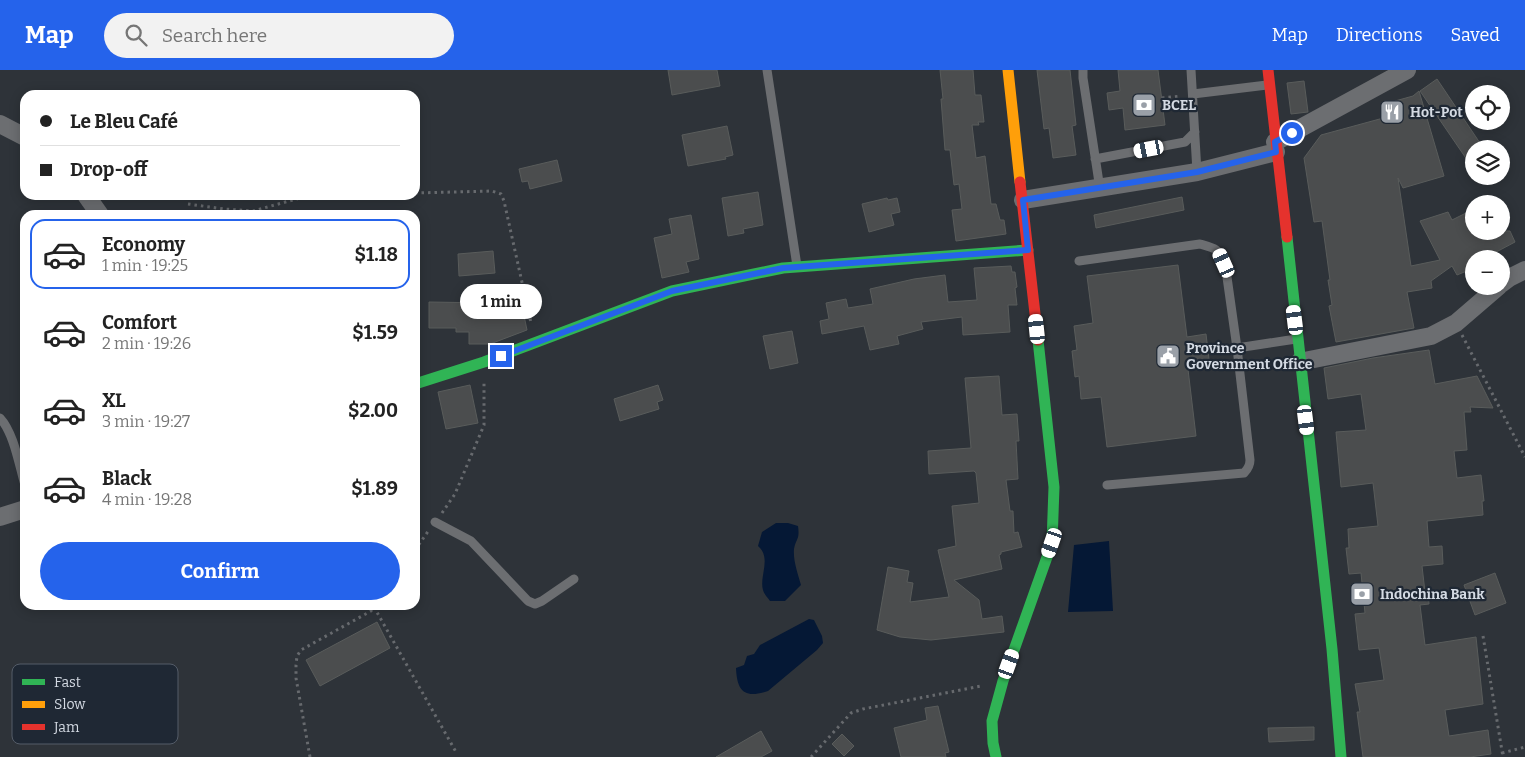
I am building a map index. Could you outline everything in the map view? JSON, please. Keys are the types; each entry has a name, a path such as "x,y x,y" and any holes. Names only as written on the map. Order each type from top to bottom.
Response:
{"street":[{"path":"996,757 992,721 1003,681 1052,543 1054,527 1054,487 1008,70"},
{"path":"1268,70 1332,649 1341,757"},
{"path":"1023,200 1197,172 1276,147 1407,70"},
{"path":"0,124 20,134"},
{"path":"420,382 484,362 672,291 783,268 1028,250"},
{"path":"1510,278 1525,270"},
{"path":"1299,362 1431,336 1456,322 1488,295"},
{"path":"0,518 20,511"}],"lane":[{"path":"767,70 797,267"},
{"path":"1083,70 1100,189"},
{"path":"1191,70 1197,172"},
{"path":"1193,94 1269,84"},
{"path":"1095,159 1185,142 1195,132"},
{"path":"1079,261 1200,244 1214,248 1220,253 1224,263 1237,348 1250,460 1249,468 1244,473 1107,484"},
{"path":"1237,348 1297,338"},
{"path":"0,418 5,423 10,434 20,468"},
{"path":"435,522 471,540 528,601 535,604 574,579"}],"path":[{"path":"1162,98 1193,94"},
{"path":"420,193 492,191 501,194 504,200 535,343"},
{"path":"258,210 293,200"},
{"path":"188,204 239,210"},
{"path":"1456,322 1525,457"},
{"path":"420,543 454,494 484,425 484,362"},
{"path":"310,757 296,678 297,656 301,650 372,610"},
{"path":"376,610 456,752"},
{"path":"1483,636 1502,755 1525,747"},
{"path":"811,757 852,712 1003,681"}],"water":[{"path":"776,523 788,523 798,526 798,537 794,554 801,585 785,601 770,601 762,585 765,562 762,551 758,546 762,532"},
{"path":"1109,541 1113,611 1068,612 1074,545"},
{"path":"809,619 814,620 822,636 823,643 817,650 768,691 753,694 743,691 738,682 736,668 744,665 747,656 754,654 760,645"}],"building":[{"path":"668,70 717,70 720,86 672,95"},
{"path":"940,70 973,70 975,95 981,95 984,122 978,122 979,125 972,125 976,158 985,156 991,204 996,204 1000,220 1004,220 1006,234 956,241 952,210 962,209 959,184 954,185 950,150 945,150"},
{"path":"1037,70 1070,70 1076,125 1072,126 1076,155 1053,158 1049,128 1044,129"},
{"path":"1118,70 1158,70 1165,125 1125,130 1123,108 1109,110 1107,93 1120,91"},
{"path":"1437,79 1465,121 1465,130 1471,130 1478,140 1465,140 1465,157 1420,91"},
{"path":"1304,81 1308,112 1291,114 1287,83"},
{"path":"1419,91 1444,176 1403,188 1398,178 1411,266 1440,260 1420,221 1448,212 1452,220 1465,214 1465,240 1510,240 1510,231 1515,242 1500,250 1465,250 1465,272 1457,275 1452,266 1431,281 1432,288 1407,292 1414,328 1336,342 1329,306 1332,305 1328,280 1330,280 1322,221 1314,222 1304,158 1321,135 1398,114 1395,101 1413,96"},
{"path":"727,126 733,155 725,157 726,159 688,166 682,135"},
{"path":"557,160 562,181 530,189 528,181 522,182 519,169"},
{"path":"758,192 763,225 743,229 744,233 728,236 722,198"},
{"path":"1182,197 1184,210 1096,228 1094,215"},
{"path":"887,198 888,200 897,198 900,212 891,214 894,225 869,232 862,204"},
{"path":"691,215 699,259 686,262 689,272 662,278 654,238 672,234 669,219"},
{"path":"493,251 495,273 459,276 458,254"},
{"path":"1178,265 1187,337 1206,334 1209,359 1187,361 1196,436 1107,447 1101,397 1081,399 1079,376 1075,377 1072,351 1077,350 1074,326 1093,323 1087,276"},
{"path":"1011,266 1012,272 1015,272 1017,305 1008,305 1010,332 963,335 962,317 921,322 923,329 897,336 899,344 870,350 864,326 822,334 820,321 829,319 826,303 846,299 848,308 873,304 870,289 914,279 945,275 948,302 977,300 974,268"},
{"path":"521,301 527,330 490,344 469,344 469,332 456,332 456,328 429,328 429,302 491,303 491,307"},
{"path":"792,331 798,363 770,369 763,336"},
{"path":"1429,350 1435,384 1477,376 1493,408 1470,407 1471,412 1464,412 1467,450 1454,451 1457,478 1481,475 1484,501 1482,501 1483,515 1427,521 1429,547 1442,546 1443,564 1422,566 1425,592 1428,592 1429,604 1420,605 1425,645 1476,637 1483,704 1445,710 1449,736 1488,730 1491,754 1470,757 1363,757 1357,712 1360,712 1355,684 1384,680 1379,648 1359,650 1355,614 1365,613 1361,573 1349,574 1346,548 1349,548 1348,529 1378,526 1373,483 1341,487 1336,432 1366,430 1361,394 1328,399 1324,368 1373,358"},
{"path":"999,376 1002,415 1017,414 1019,441 1016,441 1018,479 1006,480 1010,511 1013,511 1014,533 1018,532 1022,547 1001,552 999,555 1002,569 954,580 979,600 982,619 1002,616 1004,632 931,640 900,637 877,630 888,567 909,571 907,582 913,583 910,602 949,597 938,550 956,546 952,506 979,503 976,473 974,471 929,474 928,451 971,448 965,378"},
{"path":"470,385 478,423 446,429 438,392"},
{"path":"658,385 663,400 657,402 659,409 620,421 614,399"},
{"path":"1495,573 1506,603 1475,615 1464,585"},
{"path":"377,622 390,648 320,686 306,660"},
{"path":"938,706 949,752 945,753 946,757 901,757 894,728 927,720 925,708"},
{"path":"1314,727 1314,740 1269,742 1268,728"},
{"path":"761,731 772,751 761,757 716,757"},
{"path":"842,734 854,746 844,756 832,744"}],"traffic: fast":[{"path":"1287,237 1332,649 1341,757"},
{"path":"420,382 484,362 672,291 783,268 1028,250"},
{"path":"996,757 992,721 1003,681 1052,543 1054,487 1038,340"}],"traffic: slow":[{"path":"1008,70 1020,182"}],"traffic: jam":[{"path":"1268,70 1287,237"},
{"path":"1020,182 1038,340"}],"place":[{"name":"BCEL","path":"1144,105"},
{"name":"Hot-Pot","path":"1392,112"},
{"name":"Province Government Office","path":"1168,356"},
{"name":"Indochina Bank","path":"1362,594"}],"route":[{"path":"501,356 672,291 783,268 1028,250 1023,200 1197,172 1276,152 1275,142 1292,133"}]}
